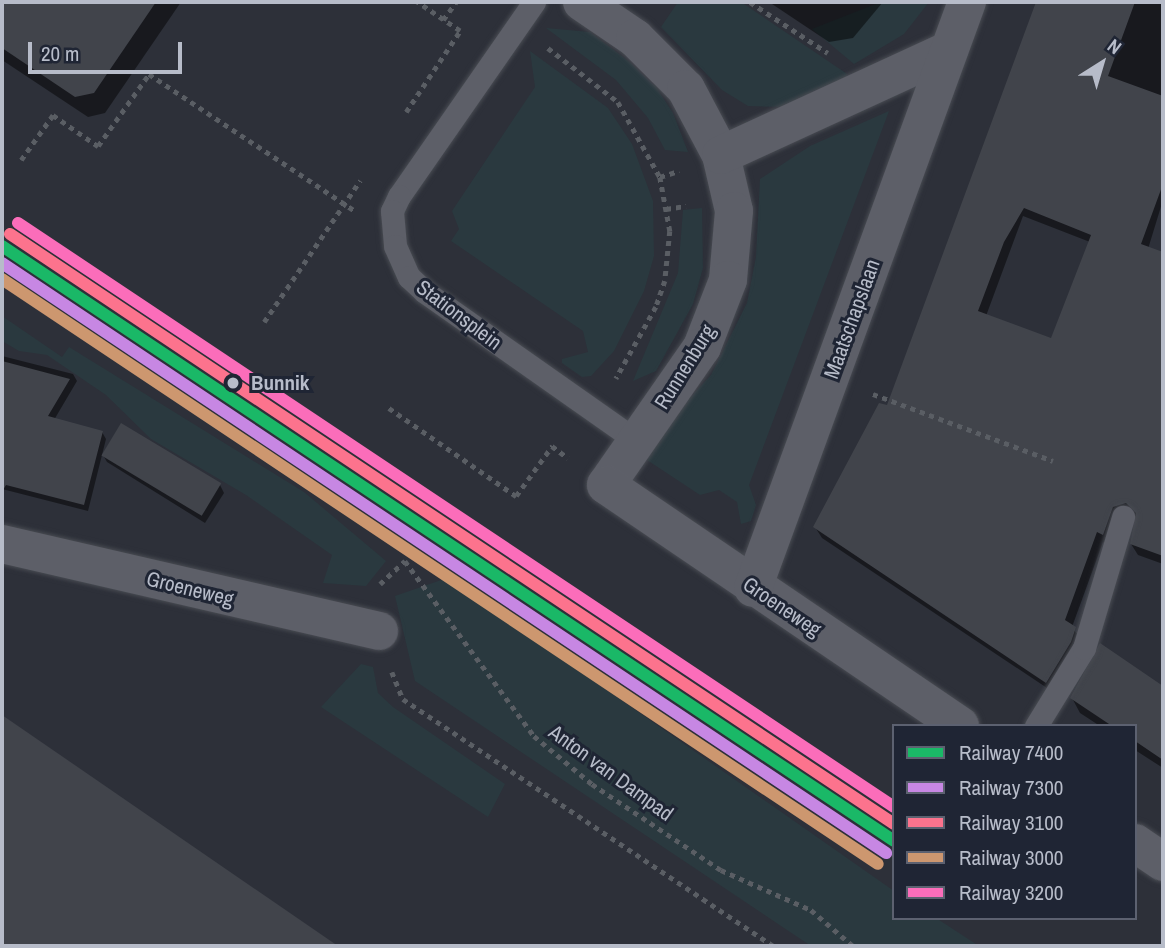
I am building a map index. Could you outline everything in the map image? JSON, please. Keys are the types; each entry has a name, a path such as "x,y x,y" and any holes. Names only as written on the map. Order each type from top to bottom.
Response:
{"street":[{"name":"Runnenburg","path":"582,2 664,63 705,120 721,155 734,211 728,280 702,347 606,485"},
{"name":"Maatschapslaan","path":"753,588 967,2"},
{"path":"721,155 949,50"},
{"name":"Groeneweg","path":"606,485 753,588 957,724"},
{"name":"Groeneweg","path":"2,544 379,631"},
{"path":"1137,844 1163,862"}],"lane":[{"path":"391,230 399,196 534,2"},
{"name":"Stationsplein","path":"391,230 400,262 425,292 637,441"},
{"path":"1037,724 1084,648 1123,517"}],"path":[{"path":"417,2 443,20 456,2"},
{"path":"750,2 877,82"},
{"path":"517,27 618,102 660,177 670,231 666,281 645,330 595,413"},
{"path":"21,160 53,115 98,146 149,75 344,204 391,230"},
{"path":"264,322 282,297"},
{"path":"831,378 1053,461"},
{"path":"388,408 516,496 552,446 606,485"},
{"name":"Anton van Dampad","path":"405,561 534,736 592,785 721,870 811,909 853,946"},
{"path":"379,631 403,699 774,946"}],"shaded area":[{"path":"678,2 741,2 853,78 785,107 748,106 722,90 661,27"},
{"path":"881,2 929,2 904,34 854,64 812,29"},
{"path":"546,28 590,32 631,63 656,87 673,113 688,152 665,150 648,118 616,80"},
{"path":"530,51 608,108 632,144 653,201 654,256 644,291 614,351 591,376 582,377 562,363 562,359 588,352 583,331 451,241 459,229 452,211 535,87"},
{"path":"889,111 749,485 756,505 751,521 741,524 737,502 719,490 700,495 647,460 648,443 711,375 747,303 756,257 760,179 810,146"},
{"path":"702,208 703,268 693,304 656,371 633,381 678,273 683,210"},
{"path":"2,316 62,357 69,347 304,492 386,561 366,586 323,583 332,555 246,495 151,439 106,395 47,355 19,351 2,341"},
{"path":"447,578 892,890 892,920 939,920 979,946 811,946 415,681 395,596"},
{"path":"361,664 373,667 378,693 393,707 505,784 488,817 321,707"}],"building":[{"path":"2,2 156,2 94,93 75,97 2,48"},
{"path":"1036,2 1135,2 1108,76 1163,96 1163,184 1141,244 1163,252 1163,556 1130,544 1136,513 1126,503 1113,507 1103,535 1097,532 1065,620 1076,627 1071,642 1046,683 813,527 879,403 887,405","holes":["1024,208 1091,235 1051,338 978,311 1004,242"]},
{"path":"2,361 70,379 48,416 103,431 84,505 6,485 2,492"},
{"path":"121,423 221,483 202,516 101,456"},
{"path":"1100,643 1163,686 1163,760 1137,742 1137,724 1109,724 1070,698"},
{"path":"2,715 338,946 2,946"}],"rail line":[{"name":"3200","path":"18,223 892,806"},
{"name":"3100","path":"10,234 892,823"},
{"name":"7400","path":"2,246 892,840"},
{"name":"7300","path":"2,263 886,853"},
{"name":"3000","path":"2,279 878,864"}],"place":[{"name":"Bunnik","path":"233,383"}]}
